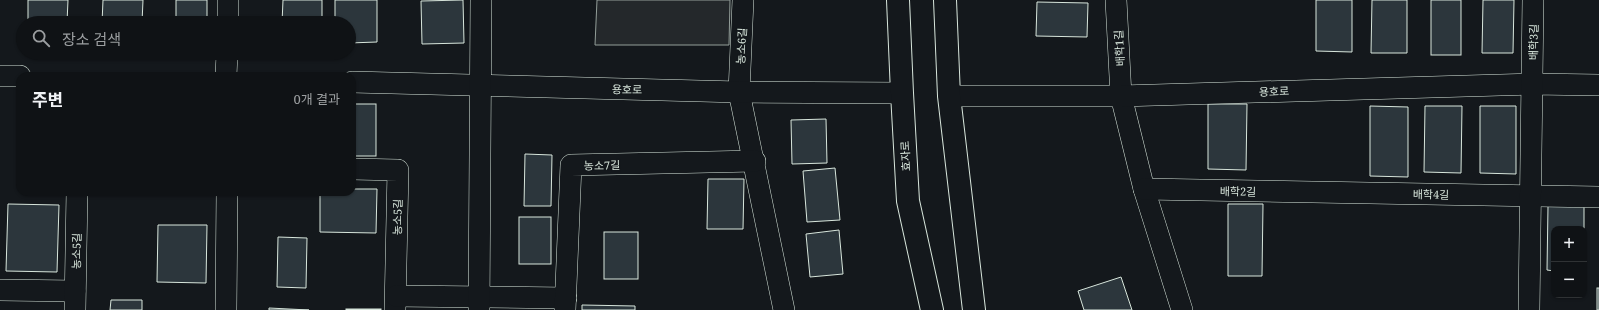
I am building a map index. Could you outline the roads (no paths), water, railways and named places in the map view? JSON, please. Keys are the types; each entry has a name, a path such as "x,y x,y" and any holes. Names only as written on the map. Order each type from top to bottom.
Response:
{"street":[{"path":"228,0 228,16"},
{"path":"479,304 481,0"},
{"name":"농소6길","path":"739,92 744,0"},
{"name":"효자로","path":"898,0 908,201 932,310"},
{"path":"945,0 949,96 974,310"},
{"name":"배학1길","path":"1116,0 1121,96"},
{"name":"배학3길","path":"1532,84 1533,0"},
{"path":"226,72 227,60"},
{"path":"0,76 16,76"},
{"name":"용호로","path":"356,82 739,92 902,93"},
{"path":"1529,310 1532,84"},
{"name":"용호로","path":"949,96 1121,96 1532,84 1599,85"},
{"path":"739,92 755,161 784,310"},
{"path":"1121,96 1144,189 1182,310"},
{"name":"농소7길","path":"565,304 570,165 755,161"},
{"name":"농소5길","path":"356,169 398,170 395,303"},
{"name":"배학2길","path":"1144,189 1332,192"},
{"name":"배학4길","path":"1332,192 1599,197"},
{"name":"농소5길","path":"75,301 77,196"},
{"path":"226,310 227,196"},
{"path":"0,290 75,301"},
{"path":"395,303 565,304"}]}
